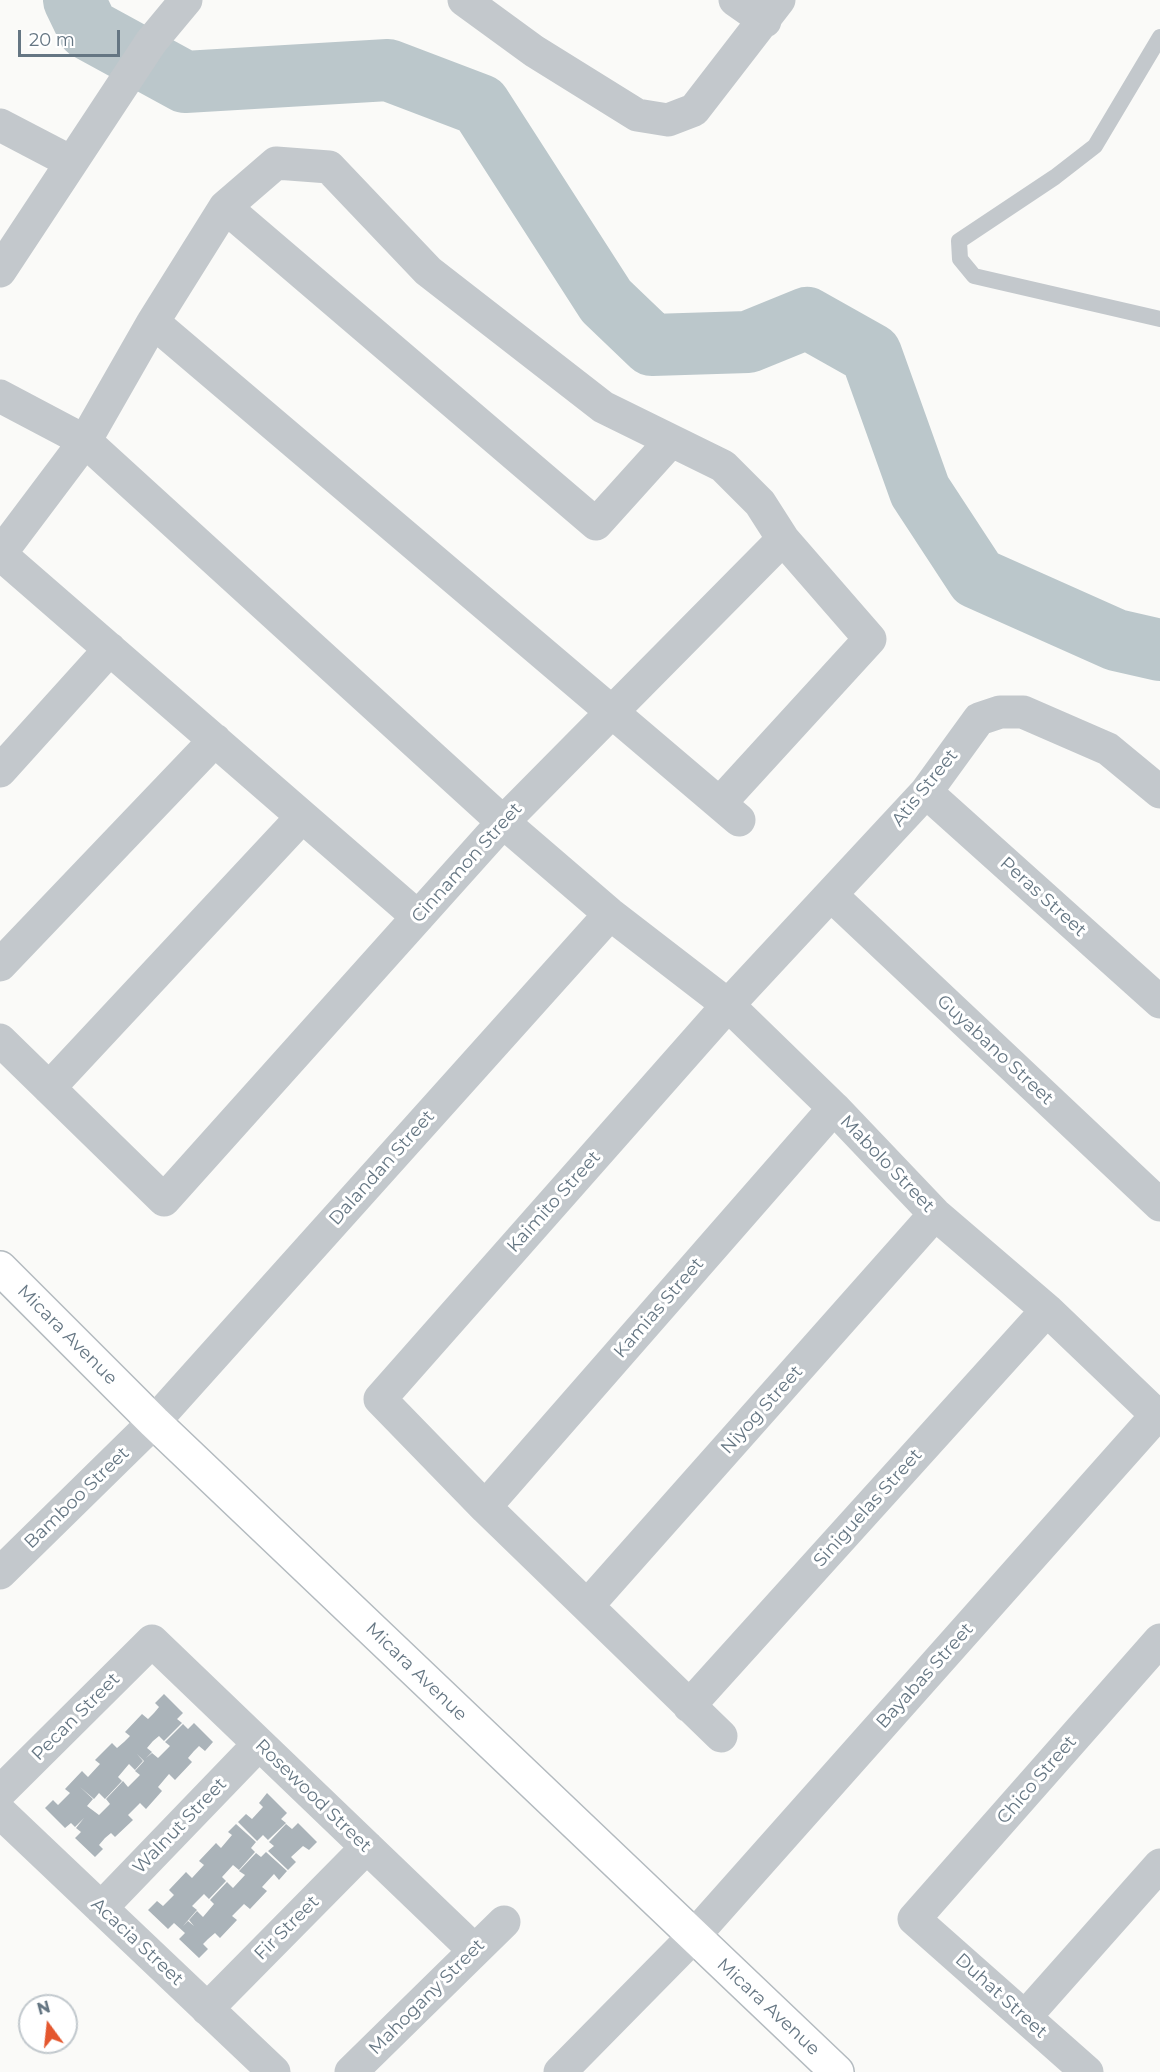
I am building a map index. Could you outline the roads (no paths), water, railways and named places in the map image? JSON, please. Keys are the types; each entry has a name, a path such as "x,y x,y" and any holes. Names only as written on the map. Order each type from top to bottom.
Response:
{"street":[{"path":"0,270 151,42 186,0"},
{"path":"464,0 534,51 637,116 668,120 694,110 772,10 735,0"},
{"path":"0,125 71,162"},
{"path":"153,322 729,812 870,639 783,539 760,503 723,466 670,442 603,407 428,271 329,167 276,163 225,207 153,322 85,441 0,554 418,917"},
{"path":"225,207 596,524 670,442"},
{"name":"Mabolo Street","path":"0,396 85,441 503,822 610,914 728,1005 834,1108 935,1214 1047,1310 1158,1417"},
{"name":"Cinnamon Street","path":"49,1088 164,1200 503,822 783,539"},
{"path":"0,771 110,649"},
{"name":"Atis Street","path":"728,1005 926,792 979,719 1000,712 1023,712 1108,749 1160,792"},
{"path":"0,965 215,740"},
{"name":"Peras Street","path":"926,792 1160,1002"},
{"path":"0,1040 49,1088 302,817"},
{"name":"Guyabano Street","path":"831,896 1160,1205"},
{"name":"Dalandan Street","path":"154,1422 610,914"},
{"name":"Kaimito Street","path":"484,1507 380,1399 728,1005"},
{"name":"Kamias Street","path":"484,1507 834,1108"},
{"name":"Niyog Street","path":"588,1605 935,1214"},
{"name":"Micara Avenue","path":"0,1268 154,1422 837,2072"},
{"name":"Siniguelas Street","path":"689,1706 1047,1310"},
{"name":"Bayabas Street","path":"560,2072 693,1937 1158,1417"},
{"name":"Bamboo Street","path":"0,1573 154,1422"},
{"path":"484,1507 721,1736"},
{"name":"Chico Street","path":"914,1919 1160,1640"},
{"name":"Rosewood Street","path":"152,1641 474,1950"},
{"name":"Pecan Street","path":"0,1792 152,1641"},
{"name":"Walnut Street","path":"101,1908 259,1744"},
{"name":"Acacia Street","path":"0,1812 274,2072"},
{"name":"Fir Street","path":"207,2008 367,1847"},
{"path":"1025,2018 1160,1865"},
{"name":"Duhat Street","path":"914,1919 1087,2072"},
{"name":"Mahogany Street","path":"351,2072 504,1922"}],"lane":[{"path":"1160,37 1095,146 1055,177 959,241 960,259 974,276 1160,319"}],"waterway":[{"path":"74,0 88,29 185,82 388,70 480,105 606,301 652,345 748,342 807,318 871,354 920,491 977,578 1116,640 1160,650"}]}
